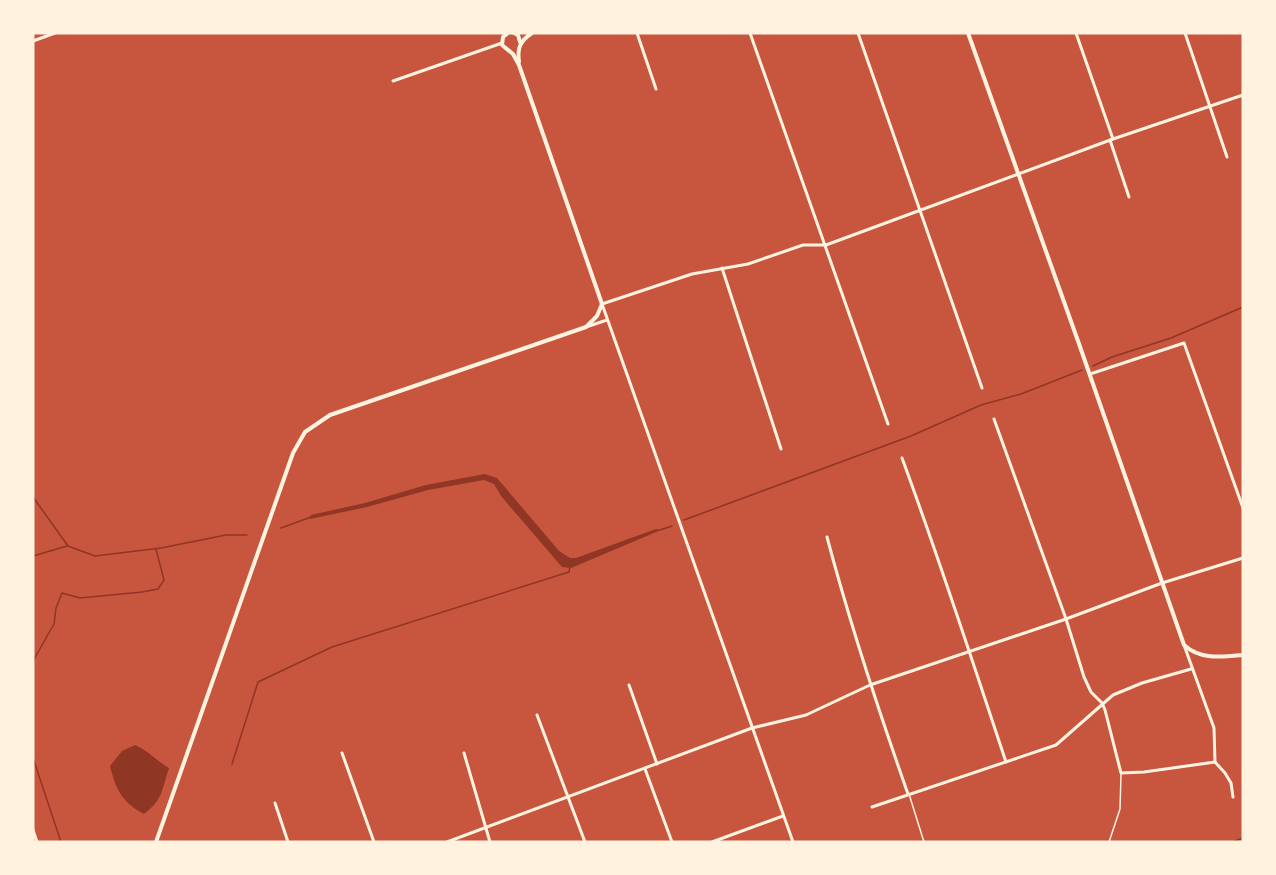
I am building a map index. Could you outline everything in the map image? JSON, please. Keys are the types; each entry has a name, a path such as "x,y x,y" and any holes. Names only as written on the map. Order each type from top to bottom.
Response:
{"street":[{"path":"33,41 56,33"},
{"path":"502,43 503,37 508,33"},
{"path":"518,33 520,39 519,65"},
{"path":"509,51 532,33"},
{"path":"637,33 656,89"},
{"path":"750,33 888,424"},
{"path":"858,33 982,388"},
{"path":"968,33 1191,669 1214,728 1215,762 1231,783 1233,797"},
{"path":"1076,33 1129,196"},
{"path":"1185,33 1207,97 1208,107 1227,157"},
{"path":"502,43 519,65 607,320 793,842"},
{"path":"393,81 502,43"},
{"path":"586,327 597,316 602,304 692,274 748,264 802,245 826,244 1111,139 1243,95"},
{"path":"722,268 781,449"},
{"path":"156,842 293,453 305,432 330,415 607,320"},
{"path":"1088,375 1184,343 1243,508"},
{"path":"994,419 1066,619 1084,677 1091,692 1102,703 1121,773 1215,762"},
{"path":"902,458 933,542 1006,762"},
{"path":"827,537 852,630 908,794"},
{"path":"447,842 752,728 806,715 870,685 1066,619 1162,583 1243,558"},
{"path":"1184,645 1192,653 1201,656 1243,655"},
{"path":"872,807 1056,745 1113,695 1142,683 1191,669"},
{"path":"629,685 657,764"},
{"path":"537,715 585,842"},
{"path":"342,753 374,842"},
{"path":"464,753 490,842"},
{"path":"645,769 672,842"},
{"path":"275,803 288,842"},
{"path":"712,842 783,816"},
{"path":"33,830 37,842"}],"lane":[{"path":"1109,842 1120,809 1121,773"},
{"path":"908,794 924,842"}],"shaded area":[{"path":"485,474 497,478 559,551 570,558 576,558 656,529 661,530 571,568 562,567 501,496 494,484 484,480 428,490 367,507 310,519 311,515 365,503 426,485"},
{"path":"135,745 169,768 158,799 144,814 125,800 115,782 110,766 122,751"}],"waterway":[{"path":"1093,366 1112,357 1171,338 1243,307"},
{"path":"684,520 911,436 981,405 1021,394 1082,370"},
{"path":"33,497 68,546 95,556 161,548 226,535 247,535"},
{"path":"281,528 311,517"},
{"path":"660,530 672,526"},
{"path":"33,556 67,546"},
{"path":"33,661 54,624 56,608 62,593 80,598 158,589 164,580 156,549"},
{"path":"232,764 258,682 332,647 569,572 570,566"},
{"path":"33,758 61,842"},
{"path":"1232,842 1243,838"}]}
